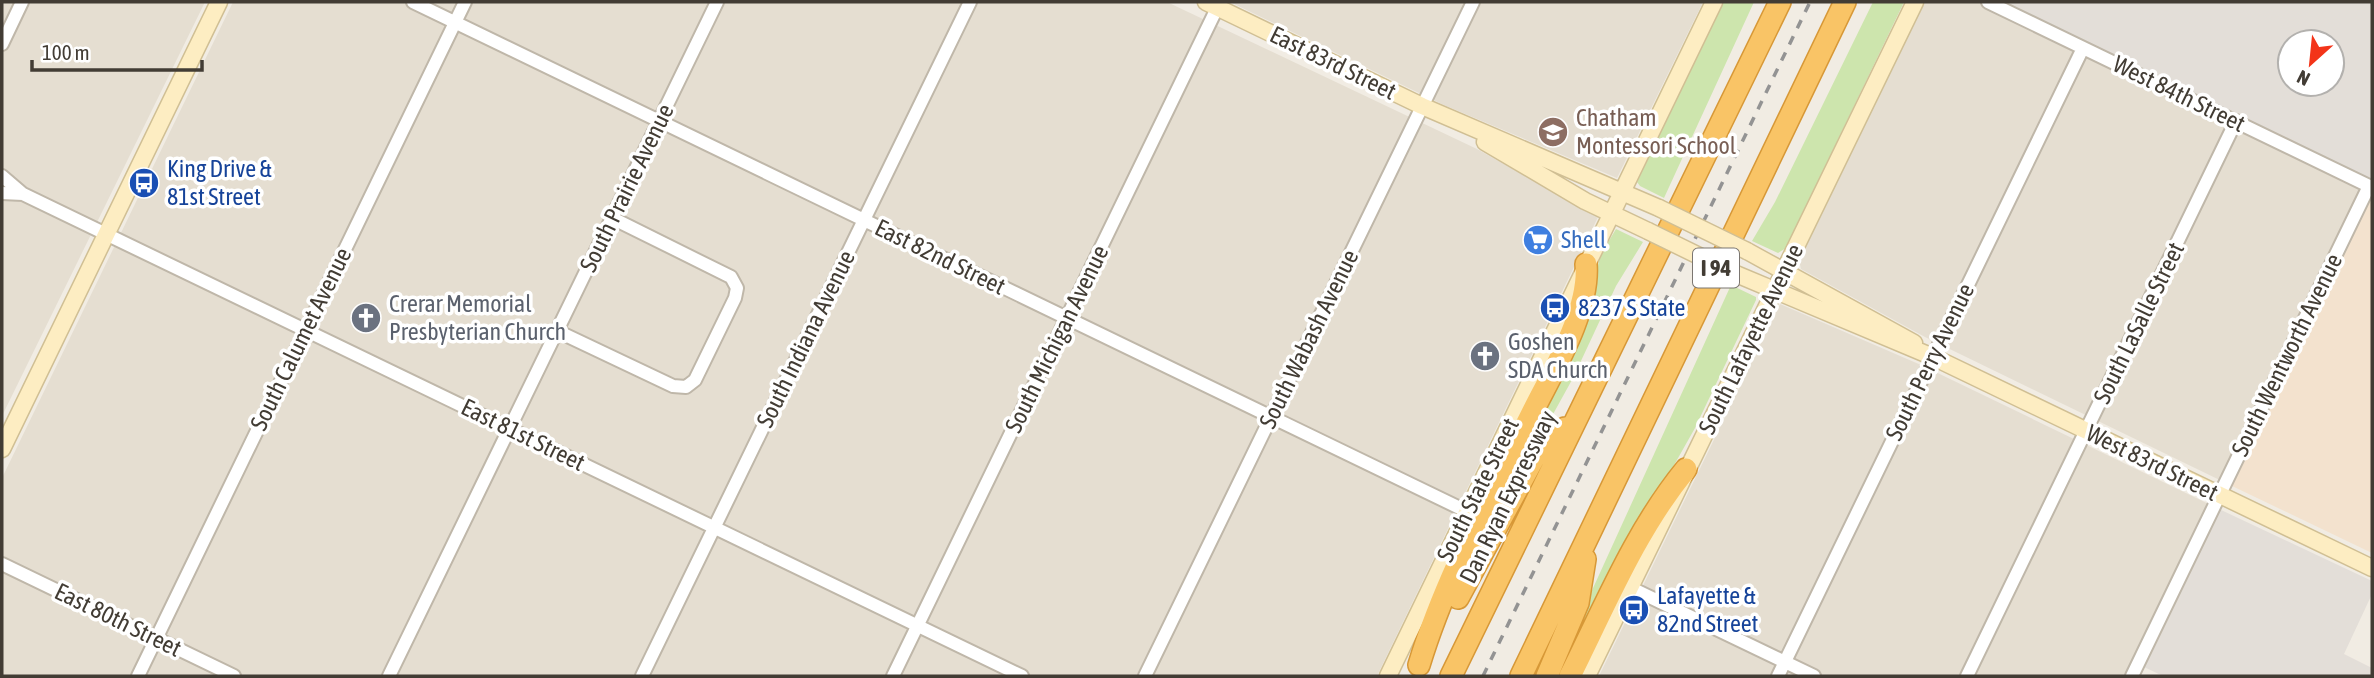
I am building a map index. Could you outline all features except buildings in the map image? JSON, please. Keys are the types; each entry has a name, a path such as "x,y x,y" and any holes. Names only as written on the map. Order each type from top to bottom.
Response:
{"highway":[{"name":"Dan Ryan Expressway","path":"1451,676 1780,2"},
{"name":"I 94","path":"1521,676 1845,2"},
{"path":"1417,671 1428,637 1466,547 1569,336 1588,283 1586,264"},
{"path":"1417,671 1534,458 1576,416"},
{"path":"1570,676 1626,564 1667,493 1686,469"},
{"path":"1547,676 1578,603 1588,535"}],"street":[{"path":"2,44 22,2"},
{"path":"2,449 219,2"},
{"name":"East 82nd Street","path":"413,2 1468,512"},
{"name":"South Calumet Avenue","path":"138,676 465,2"},
{"name":"South Prairie Avenue","path":"389,676 717,2"},
{"name":"South Indiana Avenue","path":"642,676 970,2"},
{"name":"South Wabash Avenue","path":"1145,676 1473,2"},
{"name":"South State Street","path":"1388,676 1714,2"},
{"name":"South Lafayette Avenue","path":"1587,676 1915,2"},
{"name":"West 84th Street","path":"1988,2 2369,186"},
{"name":"East 83rd Street","path":"1214,4 1422,106 1622,191"},
{"name":"South Michigan Avenue","path":"893,676 1067,318 1214,4"},
{"name":"South Perry Avenue","path":"1777,676 2083,48"},
{"name":"East 83rd Street","path":"1422,106 1611,214"},
{"name":"South LaSalle Street","path":"1967,676 2236,121"},
{"name":"East 81st Street","path":"2,176 23,194 1022,676"},
{"name":"South Wentworth Avenue","path":"2132,676 2369,186"},
{"name":"West 83rd Street","path":"1622,191 1785,271 1884,324 1933,357"},
{"name":"East 81st Street","path":"2,193 23,194"},
{"name":"West 83rd Street","path":"1611,214 1775,293 1933,357 2372,568"},
{"path":"557,331 673,386 681,387 695,380 730,309 736,293 731,276 612,218"},
{"name":"East 80th Street","path":"2,565 234,676"},
{"path":"1631,588 1814,676"}],"shaded area":[{"path":"2,2 205,2 2,416"},
{"path":"233,2 1167,2 1477,149 1598,217 1377,676 2,676 2,478"},
{"path":"1230,2 1703,2 1617,178 1444,105"},
{"path":"1923,2 1980,2 2372,191 2230,485 1925,337 1801,269 1799,260"},
{"path":"1980,2 2372,2 2372,191"},
{"path":"2372,192 2372,553 2230,485"},
{"path":"1780,304 1921,365 2219,509 2139,676 1599,676"},
{"path":"2219,509 2372,581 2372,594 2344,654 2372,668 2372,676 2163,676 2144,667"}],"green space":[{"path":"1723,2 1754,2 1664,198 1637,182"},
{"path":"1873,2 1904,2 1786,248 1778,253 1752,241 1775,202"},
{"path":"1616,229 1643,242 1616,286 1573,378 1471,563 1590,294 1601,254"},
{"path":"1731,285 1756,297 1756,300 1695,428 1608,582 1562,676 1553,676"}],"railway":[{"path":"1483,676 1810,2"}],"place":[{"name":"Chatham Montessori School","path":"1553,132"},
{"name":"King Drive & 81st Street","path":"144,183"},
{"name":"Shell","path":"1538,240"},
{"name":"8237 S State","path":"1555,308"},
{"name":"Crerar Memorial Presbyterian Church","path":"366,318"},
{"name":"Goshen SDA Church","path":"1485,356"},
{"name":"Lafayette & 82nd Street","path":"1634,610"}]}
